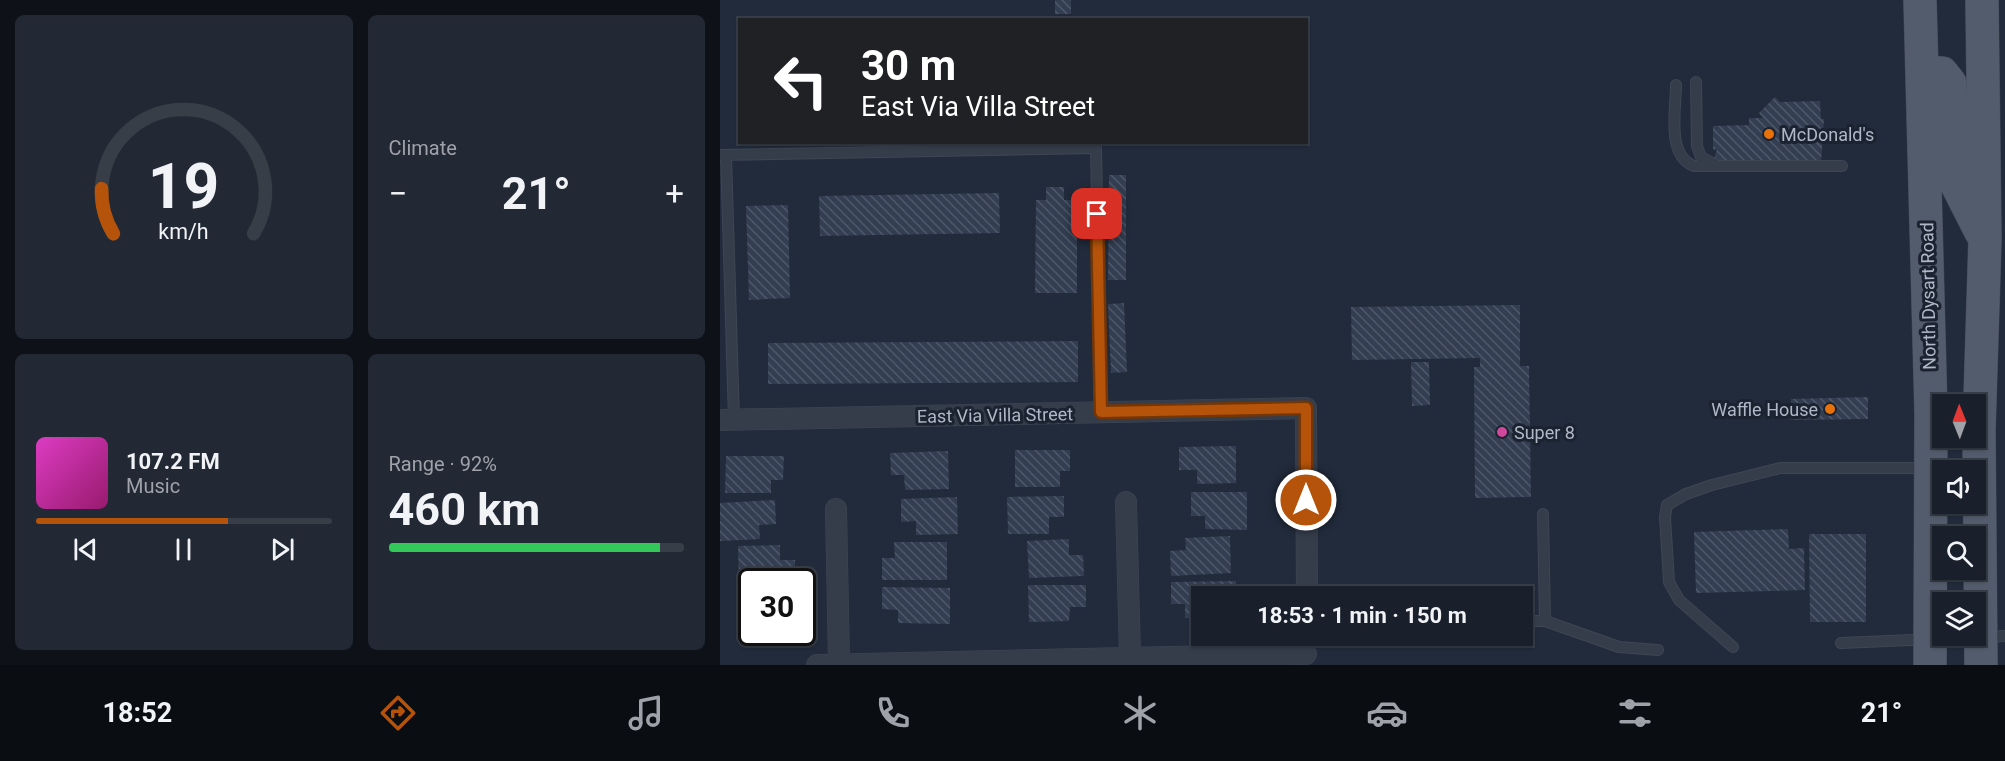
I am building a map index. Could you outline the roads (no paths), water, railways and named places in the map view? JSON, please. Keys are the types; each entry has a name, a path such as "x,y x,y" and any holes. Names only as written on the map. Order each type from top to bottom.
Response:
{"main road":[{"name":"North Dysart Road","path":"1920,0 1930,468 1930,651"},
{"path":"1982,0 1985,239 1979,430 1989,646"},
{"path":"1923,73 1942,74 1950,83 1955,181 1985,239"}],"street":[{"name":"East Via Villa Street","path":"727,420 1306,408 1306,586"},
{"path":"1126,502 1130,656"},
{"path":"836,508 839,663"},
{"path":"817,665 1306,652"}],"lane":[{"path":"1696,82 1697,146 1701,157 1718,166"},
{"path":"1676,84 1676,144 1687,164 1694,166 1842,166"},
{"path":"727,420 723,155 1096,148 1101,412"},
{"path":"1733,647 1679,600 1669,582 1665,517 1667,506 1686,494 1712,485 1780,468 1930,468"},
{"path":"1543,514 1545,621"},
{"path":"1533,621 1545,621 1619,647 1658,650"},
{"path":"1841,644 1930,651 1989,646"}],"place":[{"name":"McDonald's","path":"1769,134"},
{"name":"Waffle House","path":"1830,409"},
{"name":"Super 8","path":"1502,432"}]}
